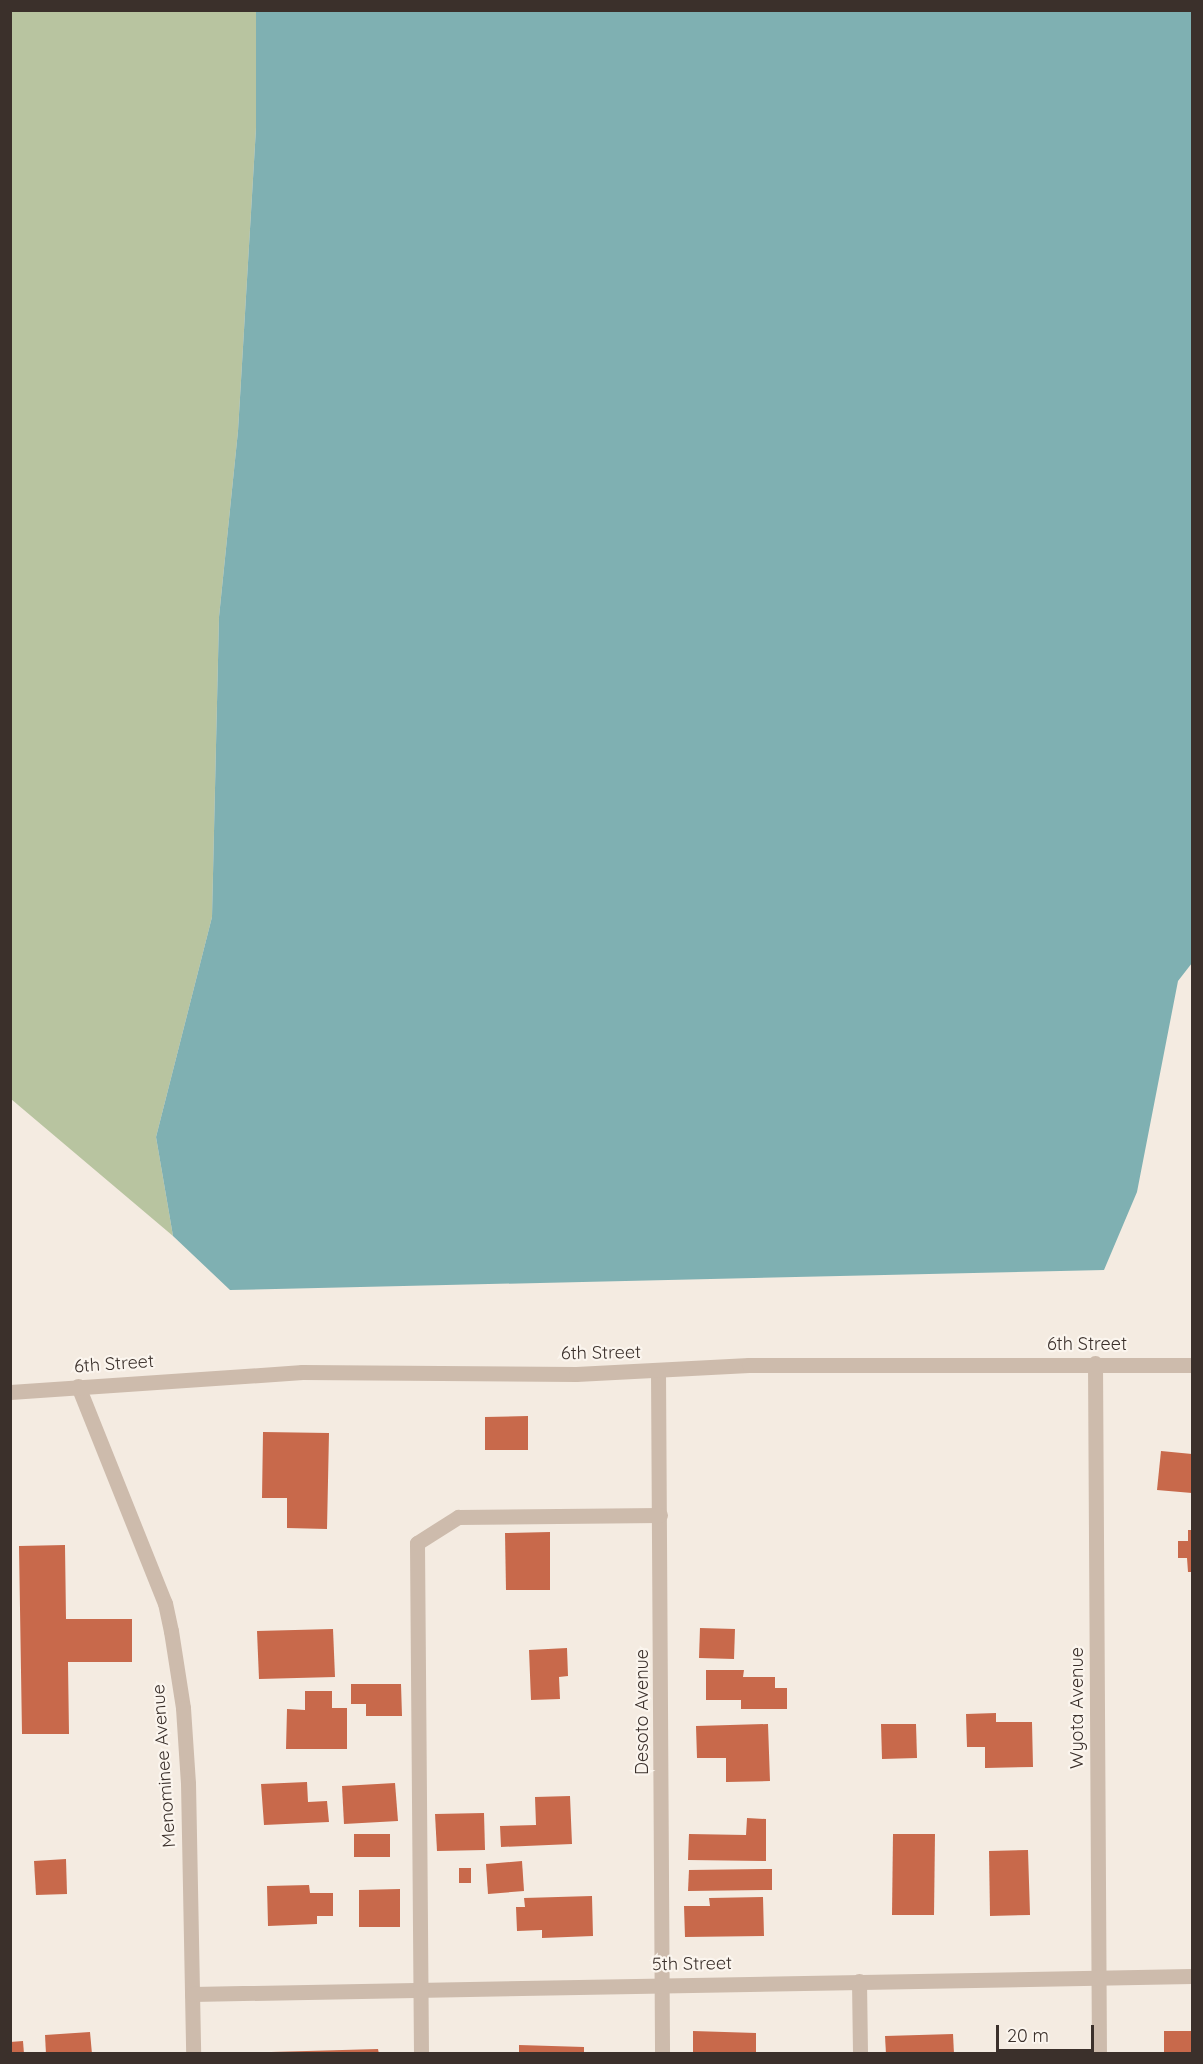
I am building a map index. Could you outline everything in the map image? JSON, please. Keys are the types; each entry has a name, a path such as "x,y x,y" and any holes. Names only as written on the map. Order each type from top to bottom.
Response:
{"street":[{"name":"6th Street","path":"10,1392 302,1372 658,1371 749,1365 1095,1362 1192,1365"},
{"name":"Wyota Avenue","path":"1095,1362 1099,2054"},
{"name":"Desoto Avenue","path":"658,1371 662,2054"},
{"name":"Menominee Avenue","path":"78,1386 165,1603 171,1631 186,1750 193,2054"},
{"path":"421,2054 417,1543 458,1517 660,1515"},
{"name":"5th Street","path":"192,1994 1192,1976"},
{"path":"859,1981 860,2054"}],"green space":[{"path":"11,11 256,11 256,128 238,431 219,617 212,917 156,1137 173,1236 11,1099"}],"water":[{"path":"256,11 1192,11 1192,963 1178,981 1137,1192 1104,1270 230,1290 173,1236 156,1137 212,917 219,617 238,431 256,128"}],"building":[{"path":"528,1416 528,1450 485,1450 485,1417"},
{"path":"263,1432 329,1433 327,1529 287,1528 287,1498 262,1498"},
{"path":"1161,1451 1192,1454 1192,1493 1157,1490"},
{"path":"1188,1530 1192,1530 1192,1572 1188,1572 1187,1558 1178,1558 1178,1541 1188,1541"},
{"path":"550,1532 550,1590 506,1590 505,1533"},
{"path":"65,1545 66,1619 132,1619 132,1662 68,1662 69,1734 22,1734 19,1546"},
{"path":"700,1628 735,1629 734,1659 699,1658"},
{"path":"333,1629 335,1677 259,1679 257,1631"},
{"path":"567,1648 568,1676 559,1677 560,1699 531,1700 529,1650"},
{"path":"706,1670 744,1670 743,1677 775,1677 775,1688 787,1688 787,1709 741,1709 741,1700 706,1700"},
{"path":"351,1684 401,1684 402,1716 366,1716 366,1704 351,1704"},
{"path":"305,1691 332,1691 332,1708 347,1708 347,1749 286,1749 287,1709 305,1710"},
{"path":"996,1713 996,1722 1032,1722 1033,1767 985,1768 985,1747 967,1747 966,1714"},
{"path":"768,1724 770,1781 726,1782 726,1758 697,1758 696,1726"},
{"path":"881,1724 916,1724 917,1758 882,1759"},
{"path":"307,1782 308,1802 327,1801 329,1822 264,1825 261,1784"},
{"path":"395,1783 398,1821 344,1824 342,1786"},
{"path":"570,1796 572,1844 501,1847 500,1826 536,1825 535,1797"},
{"path":"484,1813 485,1850 437,1851 435,1814"},
{"path":"747,1818 766,1819 766,1861 688,1860 689,1834 746,1835"},
{"path":"354,1834 390,1834 390,1857 354,1857"},
{"path":"893,1834 935,1834 934,1915 892,1915"},
{"path":"1028,1850 1030,1915 990,1916 989,1851"},
{"path":"66,1859 67,1894 36,1895 34,1861"},
{"path":"522,1861 524,1891 488,1894 486,1864"},
{"path":"459,1868 471,1868 471,1883 459,1883"},
{"path":"772,1869 772,1890 688,1891 689,1870"},
{"path":"309,1885 310,1893 333,1893 333,1916 317,1916 317,1924 268,1926 267,1886"},
{"path":"400,1889 400,1927 359,1927 359,1890"},
{"path":"592,1896 593,1936 542,1938 542,1930 517,1931 516,1907 525,1907 524,1898"},
{"path":"763,1897 764,1936 685,1937 684,1906 710,1906 709,1898"},
{"path":"693,2031 756,2033 756,2054 693,2054"},
{"path":"1164,2031 1192,2031 1192,2054 1164,2054"},
{"path":"90,2032 92,2054 46,2054 45,2035"},
{"path":"953,2034 954,2054 886,2054 885,2036"},
{"path":"23,2041 24,2054 10,2054 10,2042"},
{"path":"519,2045 584,2047 584,2054 519,2054"},
{"path":"378,2049 379,2054 271,2054 271,2052"}]}
